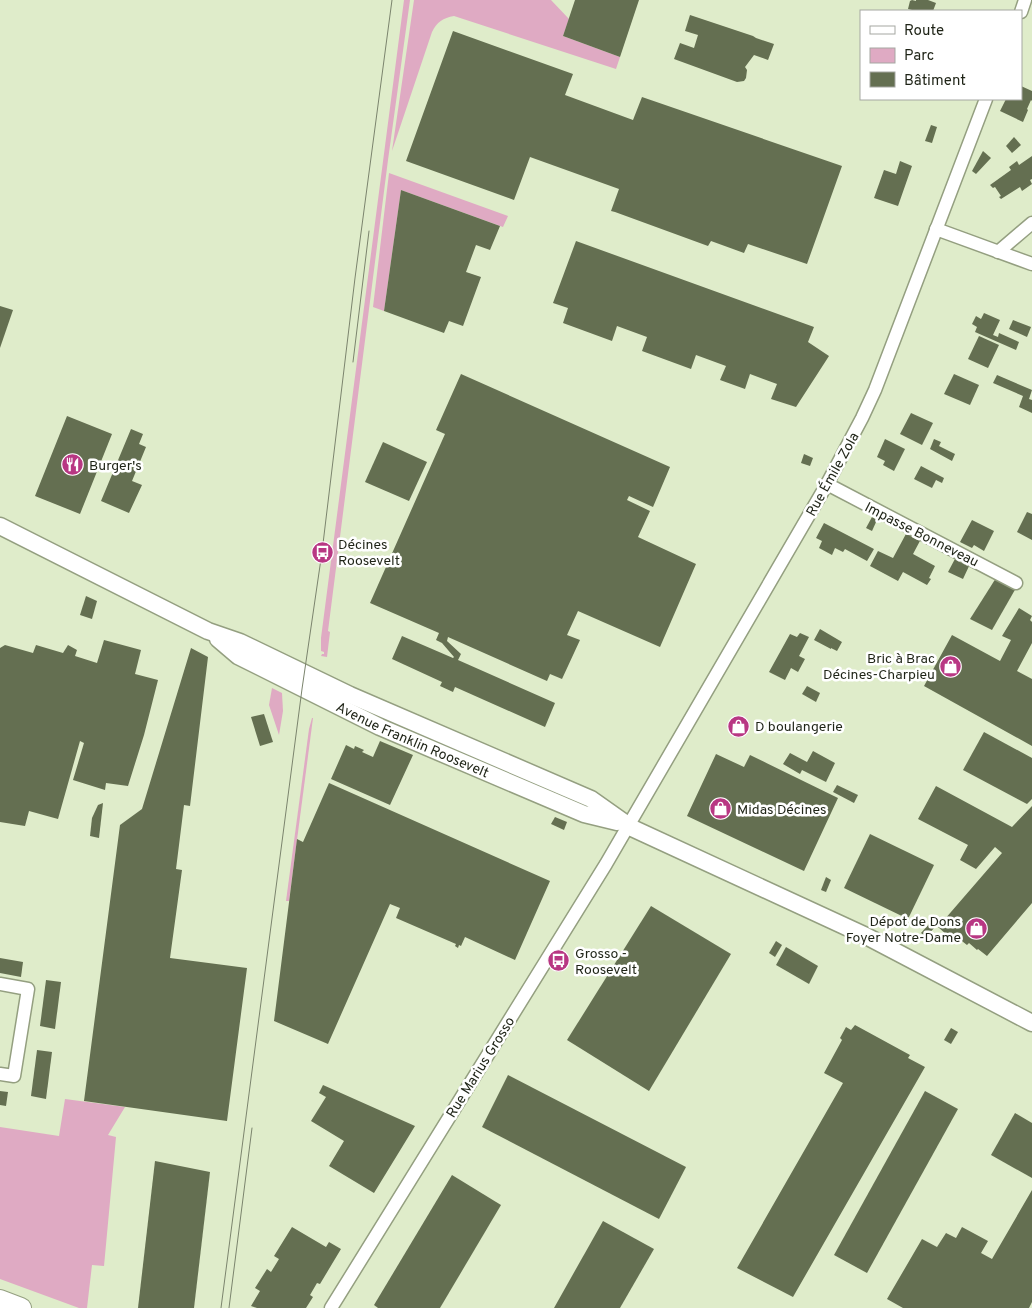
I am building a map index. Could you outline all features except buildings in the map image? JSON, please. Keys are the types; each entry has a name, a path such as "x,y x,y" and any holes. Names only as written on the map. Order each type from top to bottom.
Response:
{"main road":[{"path":"0,1300 21,1308"}],"street":[{"name":"Rue Émile Zola","path":"628,825 827,484 862,418 875,390 986,100"},
{"path":"998,252 1032,223"},
{"path":"936,229 1032,264"},
{"name":"Impasse Bonneveau","path":"827,484 1016,582"},
{"name":"Avenue Franklin Roosevelt","path":"0,526 208,631 240,642 347,702 591,799 628,825 866,936 1032,1023"},
{"name":"Rue Marius Grosso","path":"331,1308 628,825"},
{"path":"0,984 28,989 14,1076 0,1074"}],"green space":[{"path":"404,0 410,0 328,631 330,632 327,657 321,656 324,652 321,651 321,638"},
{"path":"414,0 551,0 569,19 563,36 620,57 616,69 454,16 447,18 438,23 432,32 392,151"},
{"path":"389,173 508,216 503,227 401,190 384,311 373,307"},
{"path":"272,688 282,693 283,711 279,735 269,705"},
{"path":"312,718 289,901 286,901 309,729"},
{"path":"65,1099 125,1107 108,1135 116,1137 104,1266 92,1265 87,1308 79,1308 0,1279 0,1127 59,1136"}],"tram line":[{"path":"221,1308 302,689 322,552 355,278 392,0"},
{"path":"353,362 369,231"},
{"path":"229,1308 252,1128"}],"place":[{"name":"Burger's","path":"73,465"},
{"name":"Décines Roosevelt","path":"322,552"},
{"name":"Bric à Brac Décines-Charpieu","path":"951,666"},
{"name":"D boulangerie","path":"739,726"},
{"name":"Midas Décines","path":"721,809"},
{"name":"Dépot de Dons Foyer Notre-Dame","path":"977,929"},
{"name":"Grosso - Roosevelt","path":"559,961"}]}
